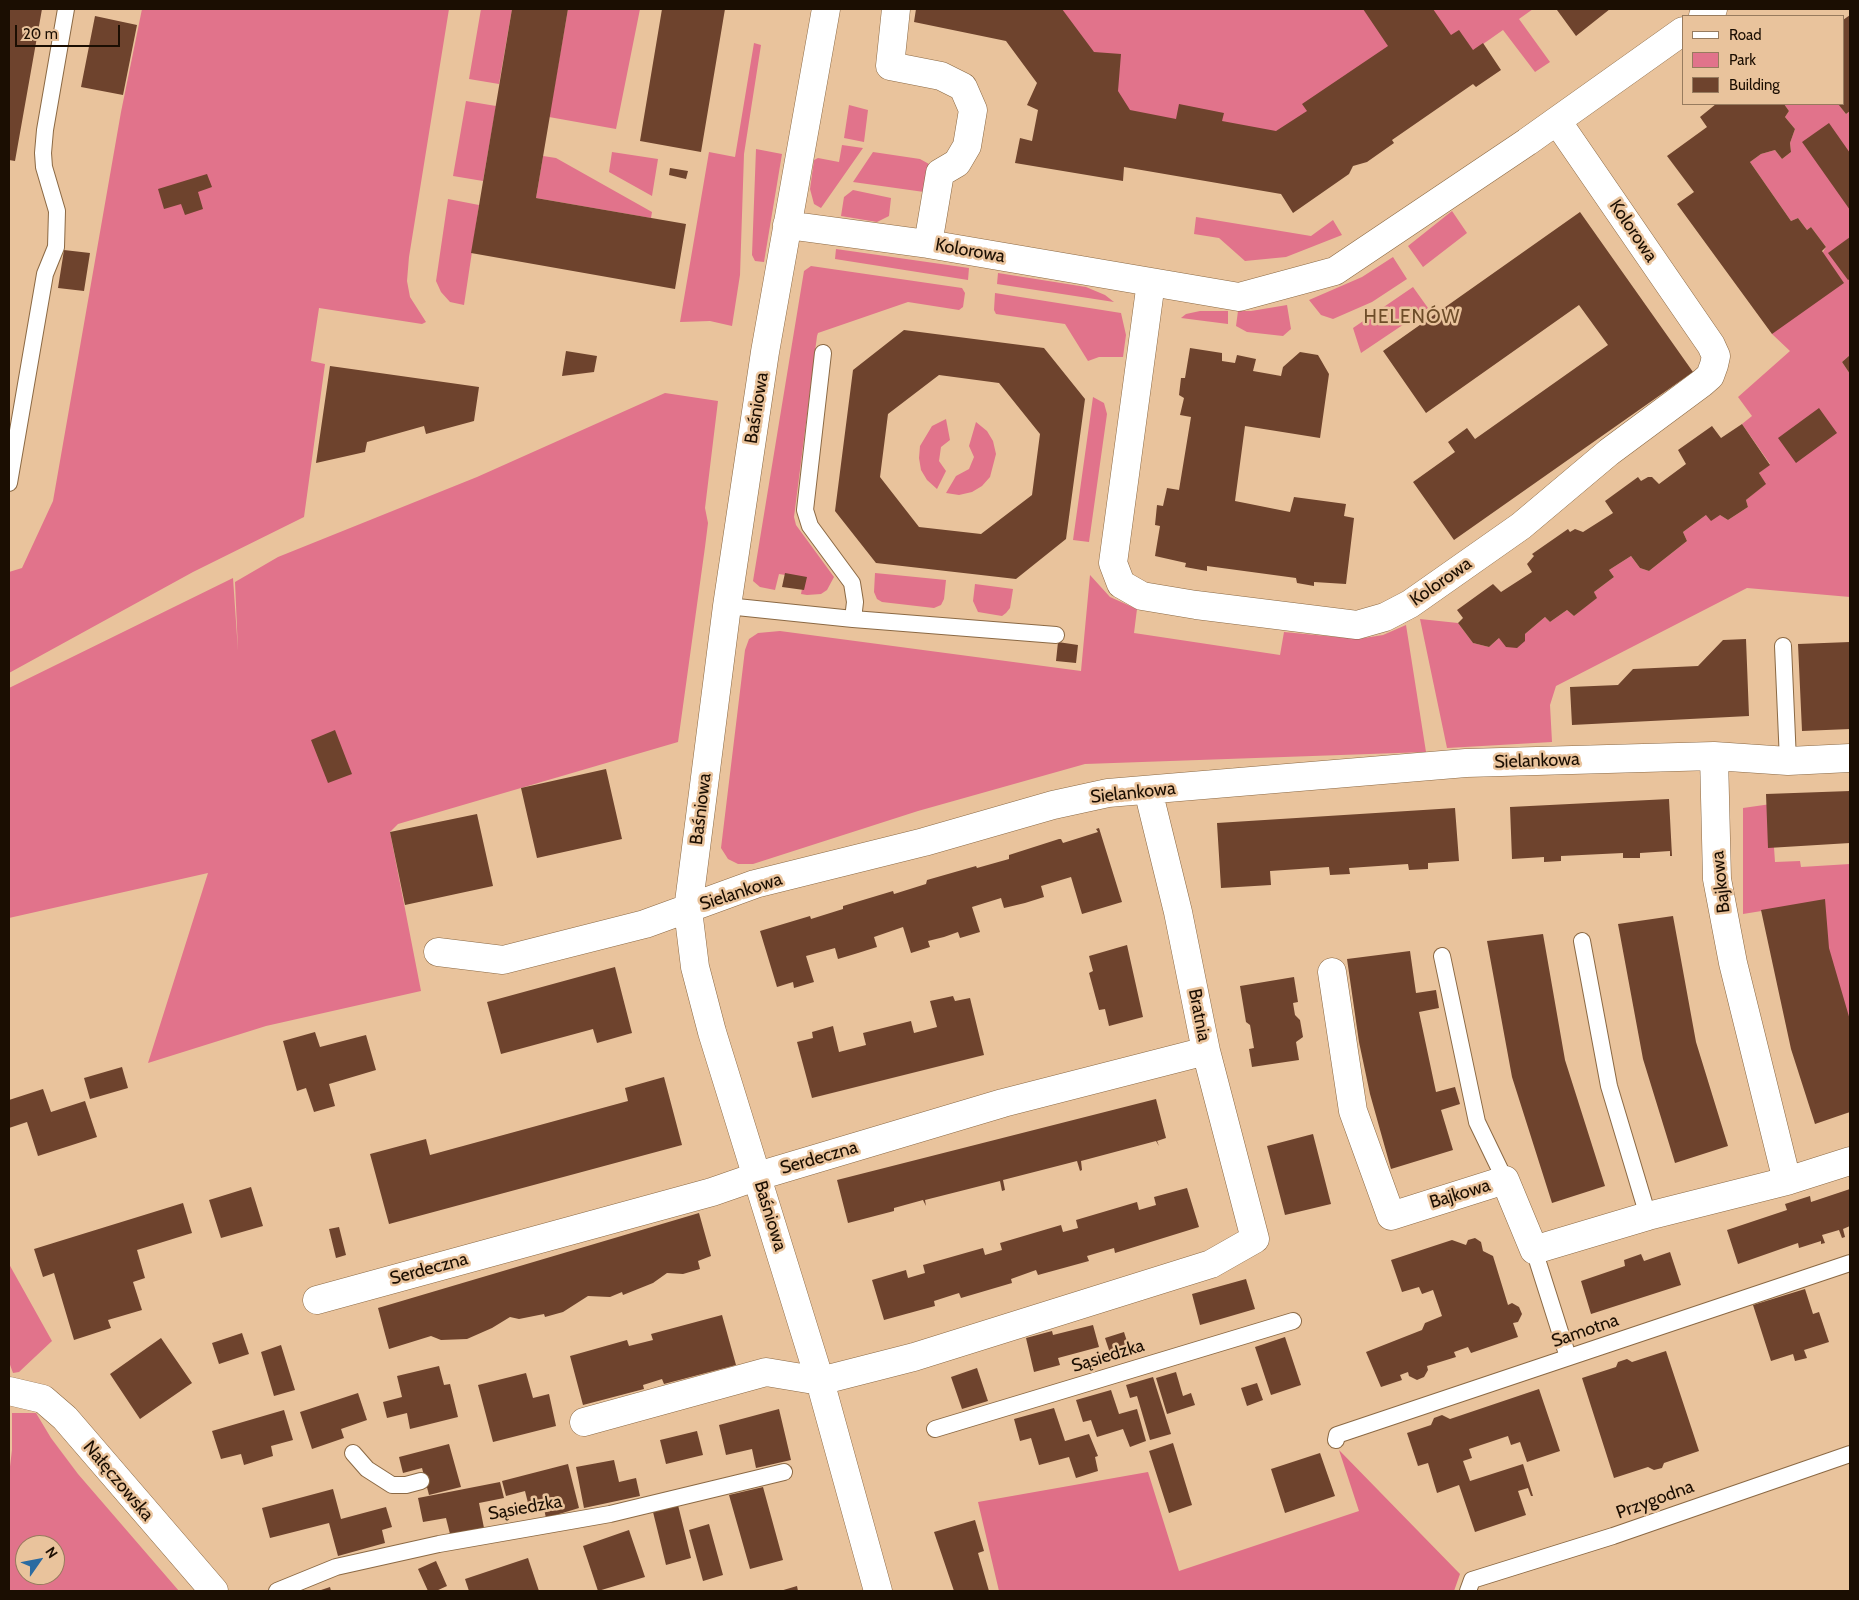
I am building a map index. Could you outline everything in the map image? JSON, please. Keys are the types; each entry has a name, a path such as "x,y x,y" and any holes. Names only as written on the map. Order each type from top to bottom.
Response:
{"street":[{"name":"Baśniowa","path":"826,9 788,225 776,278 728,606 688,910 695,967 707,1014 820,1381 878,1591"},
{"path":"896,9 890,66 941,76 963,87 973,110 967,146 957,163 940,173 928,244"},
{"name":"Kolorowa","path":"788,225 928,244 1239,297 1335,270 1557,122 1682,32"},
{"name":"Kolorowa","path":"1151,282 1113,563 1121,584 1142,596 1245,611 1357,625 1385,617 1410,604 1521,526 1609,452 1702,383 1710,376 1714,365 1716,356 1711,345 1557,122"},
{"name":"Sielankowa","path":"438,952 503,960 646,924 755,884 924,842 1053,805 1108,793 1466,763 1714,756 1788,761 1850,758"},
{"name":"Bajkowa","path":"1714,756 1717,879 1733,963 1787,1181"},
{"name":"Bratnia","path":"820,1381 914,1357 1211,1264 1255,1239 1206,1051 1178,912 1148,790"},
{"name":"Bajkowa","path":"1332,972 1353,1111 1391,1216 1505,1180 1534,1250"},
{"name":"Serdeczna","path":"317,1300 712,1192 758,1176 1003,1103 1206,1051"},
{"path":"1534,1250 1648,1216 1787,1181 1850,1161"},
{"path":"584,1422 766,1372 820,1381"},
{"name":"Nałęczowska","path":"9,1391 43,1399 64,1418 214,1591"}],"lane":[{"path":"9,483 45,274 56,247 57,211 44,167 43,153 45,130 66,9"},
{"path":"823,353 805,510 810,526 852,583 855,602 853,619"},
{"path":"728,606 853,619 1056,635"},
{"path":"1783,646 1788,761"},
{"path":"1582,941 1609,1086 1648,1216"},
{"path":"1442,956 1477,1122 1505,1180"},
{"path":"1534,1250 1568,1357"},
{"name":"Samotna","path":"1336,1440 1337,1435 1850,1263"},
{"name":"Sąsiedzka","path":"935,1429 1293,1322"},
{"path":"353,1453 367,1469 392,1484 406,1485 420,1481"},
{"name":"Przygodna","path":"1470,1585 1850,1454"},
{"name":"Sąsiedzka","path":"277,1591 336,1567 439,1544 610,1514 784,1472"}],"green space":[{"path":"142,9 449,9 409,257 407,281 410,297 426,322 422,324 319,308 311,361 325,364 304,517 193,572 9,673 9,572 22,568 53,501 121,112"},
{"path":"481,9 512,9 499,84 469,79"},
{"path":"568,9 640,9 616,129 549,117"},
{"path":"1023,9 1533,9 1519,19 1550,62 1535,72 1503,30 1300,173 1125,146"},
{"path":"754,43 761,45 744,154 740,275 732,326 710,321 680,322 709,152 735,157"},
{"path":"466,101 496,106 483,181 453,176"},
{"path":"849,105 868,110 864,142 844,138"},
{"path":"1785,105 1839,105 1846,114 1850,111 1850,355 1842,362 1850,374 1850,597 1747,588 1556,686 1550,705 1552,742 1447,748 1420,619 1458,623 1473,643 1489,647 1499,638 1525,634 1545,617 1550,622 1567,610 1574,616 1596,598 1594,592 1614,577 1609,570 1631,556 1640,568 1649,571 1687,541 1683,532 1706,515 1720,515 1728,520 1748,507 1746,500 1765,484 1759,473 1770,464 1742,424 1752,416 1738,397 1790,351 1772,334 1826,247 1811,227 1807,230 1798,218 1791,221 1750,162 1761,154 1775,150 1782,159 1791,152 1790,143 1795,129 1785,117 1789,111"},
{"path":"842,145 863,148 821,208 814,204 810,189 814,160 818,158 839,162"},
{"path":"756,149 782,154 764,262 755,261 752,255"},
{"path":"612,152 658,159 652,196 609,172"},
{"path":"873,152 920,159 929,164 931,168 924,192 853,182"},
{"path":"543,156 556,158 652,212 651,218 536,198"},
{"path":"853,190 891,198 889,216 877,222 841,216 844,197"},
{"path":"448,199 479,205 464,305 450,302 441,292 436,281"},
{"path":"1452,211 1467,233 1423,267 1408,246"},
{"path":"1196,217 1311,236 1333,220 1342,235 1286,257 1245,261 1219,238 1194,234"},
{"path":"836,249 969,268 968,280 835,259"},
{"path":"1393,257 1407,279 1372,302 1333,319 1321,315 1309,300 1362,277"},
{"path":"811,266 962,288 965,293 963,307 959,310 908,302 818,333 794,517 796,525 834,577 827,590 821,594 807,595 801,594 804,578 779,574 775,590 760,587 753,581 804,271"},
{"path":"998,273 1086,287 1105,295 1114,302 997,284"},
{"path":"1413,287 1428,308 1361,353 1353,328"},
{"path":"995,293 1121,313 1126,335 1123,357 1099,357 1088,361 1065,324 996,314 994,310"},
{"path":"1287,305 1291,329 1283,336 1247,332 1236,326 1238,311 1251,311"},
{"path":"1200,311 1228,311 1228,324 1181,318 1186,314"},
{"path":"665,393 718,401 705,508 708,523 678,742 398,824 390,832 421,991 266,1026 148,1063 208,873 9,918 9,688 233,578 238,651 235,582 278,557 477,477"},
{"path":"1093,397 1104,403 1107,414 1089,542 1073,540"},
{"path":"946,419 950,440 941,447 939,461 946,471 937,489 927,480 921,470 920,446 932,426"},
{"path":"976,422 987,431 993,441 996,454 990,477 982,486 972,492 959,495 946,493 956,476 969,469 974,457 969,446"},
{"path":"875,573 946,580 944,599 941,605 934,608 882,602 877,599 874,592"},
{"path":"1090,575 1110,597 1137,609 1134,633 1280,655 1284,632 1358,639 1383,635 1406,625 1426,752 1085,764 918,811 753,864 738,864 728,859 721,848 745,650 749,639 758,633 780,631 1081,671"},
{"path":"975,584 1013,589 1010,608 1006,613 1002,616 978,612 973,601"},
{"path":"1771,804 1775,862 1800,861 1801,867 1850,864 1850,1045 1817,902 1743,914 1743,808"},
{"path":"9,1264 52,1341 19,1372 13,1373 9,1362"},
{"path":"12,1413 36,1413 51,1438 78,1474 179,1591 9,1591 9,1475 12,1450"}],"shaded area":[{"path":"1339,1450 1460,1574 1454,1591 999,1591 978,1502 1148,1472 1179,1571 1359,1511"}],"building":[{"path":"9,9 42,9 15,161 9,160"},
{"path":"512,9 568,9 536,198 686,224 675,289 471,253"},
{"path":"662,9 725,9 701,152 640,141"},
{"path":"916,9 1062,9 1094,52 1121,54 1118,91 1130,110 1176,119 1179,104 1224,113 1222,121 1276,131 1307,111 1302,104 1388,46 1363,9 1433,9 1451,35 1459,30 1473,50 1483,43 1501,70 1476,87 1473,84 1392,140 1394,143 1367,162 1353,166 1349,174 1293,213 1281,194 1124,167 1123,181 1015,163 1020,138 1032,141 1038,110 1027,105 1037,83 1006,41 914,22"},
{"path":"1610,9 1576,36 1557,10"},
{"path":"1850,15 1850,111 1846,114 1839,105 1844,105 1844,19"},
{"path":"95,16 137,25 123,95 81,87"},
{"path":"1715,105 1785,105 1789,111 1785,117 1795,129 1790,143 1791,152 1782,159 1775,150 1761,154 1750,162 1791,221 1798,218 1807,230 1811,227 1826,247 1822,251 1844,283 1772,334 1677,204 1694,192 1667,156 1707,127 1700,117"},
{"path":"1829,123 1850,153 1850,210 1802,142"},
{"path":"670,168 688,171 686,179 669,175"},
{"path":"207,174 212,187 198,192 203,209 185,215 181,204 164,209 158,189"},
{"path":"1580,212 1693,372 1454,540 1413,482 1455,452 1448,442 1467,428 1475,439 1608,345 1579,305 1426,413 1383,351"},
{"path":"1850,237 1850,279 1848,280 1828,253"},
{"path":"64,250 90,253 84,291 58,288"},
{"path":"904,330 1044,348 1085,399 1066,539 1016,579 876,563 835,511 853,370","holes":["939,375 999,383 1040,434 1032,495 981,534 919,527 880,477 888,414"]},
{"path":"1190,348 1222,353 1222,361 1235,363 1237,355 1256,359 1253,371 1281,376 1283,367 1300,352 1318,355 1329,374 1320,438 1245,426 1235,501 1290,512 1294,497 1346,504 1344,516 1354,518 1346,584 1314,582 1314,586 1297,583 1296,578 1207,566 1207,571 1185,567 1186,563 1155,556 1160,526 1155,525 1157,505 1163,506 1167,488 1179,490 1191,417 1180,415 1184,398 1179,395 1181,378 1185,378"},
{"path":"566,351 597,356 594,372 562,376"},
{"path":"1850,355 1850,374 1842,362"},
{"path":"330,366 479,387 474,421 426,434 424,426 367,442 365,452 316,463"},
{"path":"1819,408 1837,433 1796,463 1778,438"},
{"path":"1742,424 1770,465 1759,473 1766,484 1746,500 1748,507 1728,520 1720,515 1711,521 1706,515 1683,532 1687,541 1649,571 1640,568 1631,556 1609,570 1614,577 1594,592 1597,598 1574,616 1567,610 1550,622 1545,617 1525,634 1525,641 1517,648 1506,647 1499,638 1489,647 1473,643 1458,623 1463,618 1457,610 1493,584 1501,592 1532,572 1527,564 1534,556 1532,554 1568,529 1570,532 1575,529 1583,532 1613,513 1605,501 1638,477 1641,481 1652,477 1659,484 1686,464 1678,450 1712,426 1721,438"},
{"path":"785,573 807,577 804,590 782,587"},
{"path":"1746,639 1749,716 1572,725 1570,687 1618,685 1633,669 1698,666 1723,640"},
{"path":"1058,642 1078,645 1076,663 1056,661"},
{"path":"1850,642 1850,729 1802,731 1798,644"},
{"path":"335,730 352,774 328,783 311,740"},
{"path":"606,769 622,839 537,858 521,788"},
{"path":"1850,791 1850,843 1768,848 1766,794"},
{"path":"1669,799 1672,856 1670,856 1670,851 1640,853 1640,858 1623,858 1623,853 1561,856 1561,861 1544,862 1544,857 1512,859 1510,807"},
{"path":"1455,808 1459,861 1428,863 1428,869 1409,870 1408,864 1349,868 1350,874 1330,875 1329,867 1270,871 1271,885 1221,888 1217,823"},
{"path":"477,814 493,886 405,905 390,832"},
{"path":"1099,828 1122,902 1082,914 1071,877 1041,886 1044,897 1025,903 1004,908 1001,898 972,907 980,932 960,938 958,932 928,941 930,947 911,953 903,927 874,937 877,947 838,959 835,948 806,956 814,982 794,988 793,982 777,987 760,931 810,916 811,919 843,909 843,906 893,891 894,894 926,884 927,880 1009,859 1009,855 1059,839 1063,843 1098,832 1096,829"},
{"path":"1825,899 1829,948 1850,1020 1850,1112 1815,1124 1791,1049 1761,910"},
{"path":"1673,916 1696,1042 1728,1146 1675,1163 1643,1059 1618,924"},
{"path":"1543,934 1565,1060 1605,1186 1552,1203 1512,1077 1487,941"},
{"path":"1127,945 1143,1017 1109,1026 1105,1009 1099,1010 1089,973 1093,971 1089,956"},
{"path":"1410,951 1416,993 1436,990 1439,1008 1419,1012 1436,1092 1455,1087 1460,1104 1441,1110 1453,1150 1391,1169 1370,1094 1359,1042 1347,959"},
{"path":"615,967 632,1033 597,1043 593,1029 501,1054 487,1002"},
{"path":"1294,977 1298,1002 1293,1003 1295,1015 1300,1020 1303,1037 1296,1042 1299,1060 1252,1067 1249,1049 1254,1048 1250,1025 1246,1022 1240,986"},
{"path":"953,996 955,1001 970,998 984,1055 812,1098 797,1042 813,1038 812,1032 833,1026 839,1052 866,1045 863,1033 911,1021 914,1033 937,1027 930,1001"},
{"path":"315,1032 320,1047 366,1035 376,1070 329,1084 335,1106 314,1112 306,1088 297,1091 283,1041"},
{"path":"122,1067 128,1088 90,1099 84,1078"},
{"path":"664,1077 682,1145 389,1224 370,1154 426,1139 430,1155 628,1101 625,1088"},
{"path":"43,1089 51,1112 85,1101 97,1137 38,1156 27,1122 9,1128 9,1100"},
{"path":"1156,1099 1166,1138 1157,1141 1159,1146 1156,1141 1081,1161 1082,1170 1080,1171 1077,1161 1003,1180 1005,1190 1002,1191 1000,1181 925,1200 926,1206 923,1200 894,1208 894,1211 848,1223 837,1180"},
{"path":"1313,1134 1331,1204 1285,1215 1267,1146"},
{"path":"251,1187 263,1226 221,1238 209,1200"},
{"path":"1187,1188 1199,1227 1115,1253 1114,1248 1087,1256 1089,1261 1038,1275 1036,1270 1011,1279 1012,1283 961,1298 959,1293 934,1301 935,1306 884,1320 872,1280 906,1270 908,1278 925,1273 923,1265 983,1248 985,1255 1002,1250 1000,1243 1061,1225 1063,1232 1078,1228 1076,1220 1137,1202 1139,1210 1156,1205 1154,1197"},
{"path":"1850,1189 1850,1226 1843,1229 1845,1237 1842,1238 1839,1230 1822,1235 1825,1243 1821,1244 1821,1241 1799,1248 1798,1243 1738,1264 1727,1230 1787,1210 1785,1204 1810,1196 1811,1202"},
{"path":"183,1203 192,1233 137,1250 145,1278 133,1282 142,1310 108,1320 111,1328 74,1340 54,1273 43,1277 34,1249"},
{"path":"699,1213 711,1256 698,1261 700,1269 683,1274 667,1273 653,1283 623,1295 622,1292 610,1297 588,1296 563,1312 545,1317 544,1314 519,1319 510,1317 492,1328 467,1339 441,1340 431,1336 389,1349 378,1308"},
{"path":"339,1227 346,1255 336,1258 329,1229"},
{"path":"1475,1238 1481,1242 1483,1251 1493,1256 1508,1305 1512,1303 1519,1307 1522,1314 1518,1322 1513,1323 1518,1337 1471,1353 1468,1347 1454,1352 1456,1357 1427,1366 1428,1370 1424,1377 1417,1380 1409,1376 1408,1372 1400,1375 1402,1380 1381,1387 1366,1352 1422,1330 1425,1323 1442,1316 1433,1290 1422,1294 1419,1287 1402,1292 1391,1260 1452,1240 1466,1245 1468,1240"},
{"path":"1670,1252 1681,1285 1591,1314 1581,1281 1625,1266 1624,1260 1641,1254 1644,1261"},
{"path":"1246,1279 1255,1309 1200,1325 1192,1294"},
{"path":"1805,1289 1813,1314 1819,1312 1829,1342 1804,1350 1807,1358 1795,1361 1793,1354 1771,1361 1753,1305"},
{"path":"722,1315 736,1365 664,1384 662,1379 643,1385 644,1389 583,1405 570,1356 627,1340 629,1346 653,1340 651,1334"},
{"path":"1093,1325 1099,1347 1058,1358 1060,1365 1034,1372 1026,1338 1052,1331 1053,1335"},
{"path":"1124,1332 1131,1354 1112,1359 1105,1338"},
{"path":"242,1333 249,1354 219,1364 212,1343"},
{"path":"1285,1337 1301,1385 1271,1395 1255,1347"},
{"path":"161,1338 192,1383 140,1419 110,1374"},
{"path":"281,1345 295,1390 274,1396 261,1352"},
{"path":"1666,1351 1699,1451 1664,1463 1662,1468 1654,1470 1648,1467 1614,1478 1582,1378 1616,1367 1618,1362 1627,1359 1632,1362"},
{"path":"439,1366 444,1385 450,1384 458,1417 410,1429 407,1413 387,1418 383,1402 402,1397 397,1376"},
{"path":"977,1368 988,1401 962,1409 951,1377"},
{"path":"1176,1372 1183,1396 1191,1393 1195,1405 1167,1414 1156,1378"},
{"path":"526,1373 533,1398 549,1394 556,1426 493,1442 478,1385"},
{"path":"1153,1377 1171,1434 1150,1440 1137,1396 1130,1398 1126,1385"},
{"path":"1257,1383 1263,1400 1247,1406 1241,1388"},
{"path":"1539,1389 1560,1451 1527,1462 1520,1442 1511,1445 1508,1436 1469,1449 1472,1458 1463,1461 1470,1481 1523,1464 1533,1496 1531,1496 1528,1488 1518,1491 1526,1515 1475,1532 1459,1485 1437,1493 1428,1463 1418,1466 1407,1433 1431,1425 1434,1418 1442,1415 1450,1419"},
{"path":"1111,1390 1119,1414 1137,1409 1146,1441 1130,1447 1123,1429 1097,1437 1091,1420 1083,1422 1076,1400"},
{"path":"358,1393 367,1420 341,1429 344,1438 312,1449 300,1412"},
{"path":"1054,1408 1065,1441 1089,1434 1098,1456 1095,1457 1098,1471 1076,1478 1069,1457 1039,1465 1031,1438 1020,1441 1014,1419"},
{"path":"779,1409 791,1460 756,1468 752,1449 726,1455 719,1425"},
{"path":"284,1410 293,1440 271,1446 273,1456 244,1465 241,1454 221,1459 212,1431"},
{"path":"697,1431 703,1455 666,1464 660,1440"},
{"path":"1173,1443 1192,1505 1169,1513 1149,1451"},
{"path":"449,1444 461,1487 429,1495 422,1468 403,1473 399,1457"},
{"path":"1320,1453 1335,1496 1285,1513 1271,1469"},
{"path":"614,1460 619,1482 636,1478 640,1496 584,1508 576,1467"},
{"path":"568,1464 579,1508 546,1518 543,1504 529,1507 525,1491 506,1496 502,1481"},
{"path":"500,1482 504,1498 479,1503 484,1528 450,1534 446,1518 423,1522 418,1498"},
{"path":"763,1487 783,1560 750,1569 729,1495"},
{"path":"333,1489 341,1519 386,1507 392,1527 382,1530 385,1543 338,1556 329,1523 270,1538 262,1508"},
{"path":"678,1505 691,1558 666,1565 653,1512"},
{"path":"975,1520 984,1551 978,1553 989,1591 954,1591 934,1532"},
{"path":"709,1524 723,1575 703,1581 689,1530"},
{"path":"629,1530 645,1577 598,1591 583,1546"},
{"path":"528,1558 539,1591 469,1591 465,1579"},
{"path":"436,1561 447,1586 436,1591 428,1591 418,1569"},
{"path":"797,1586 798,1591 780,1591"},
{"path":"330,1587 331,1591 318,1591"}],"district":[{"name":"HELENÓW","path":"1412,317"}]}
